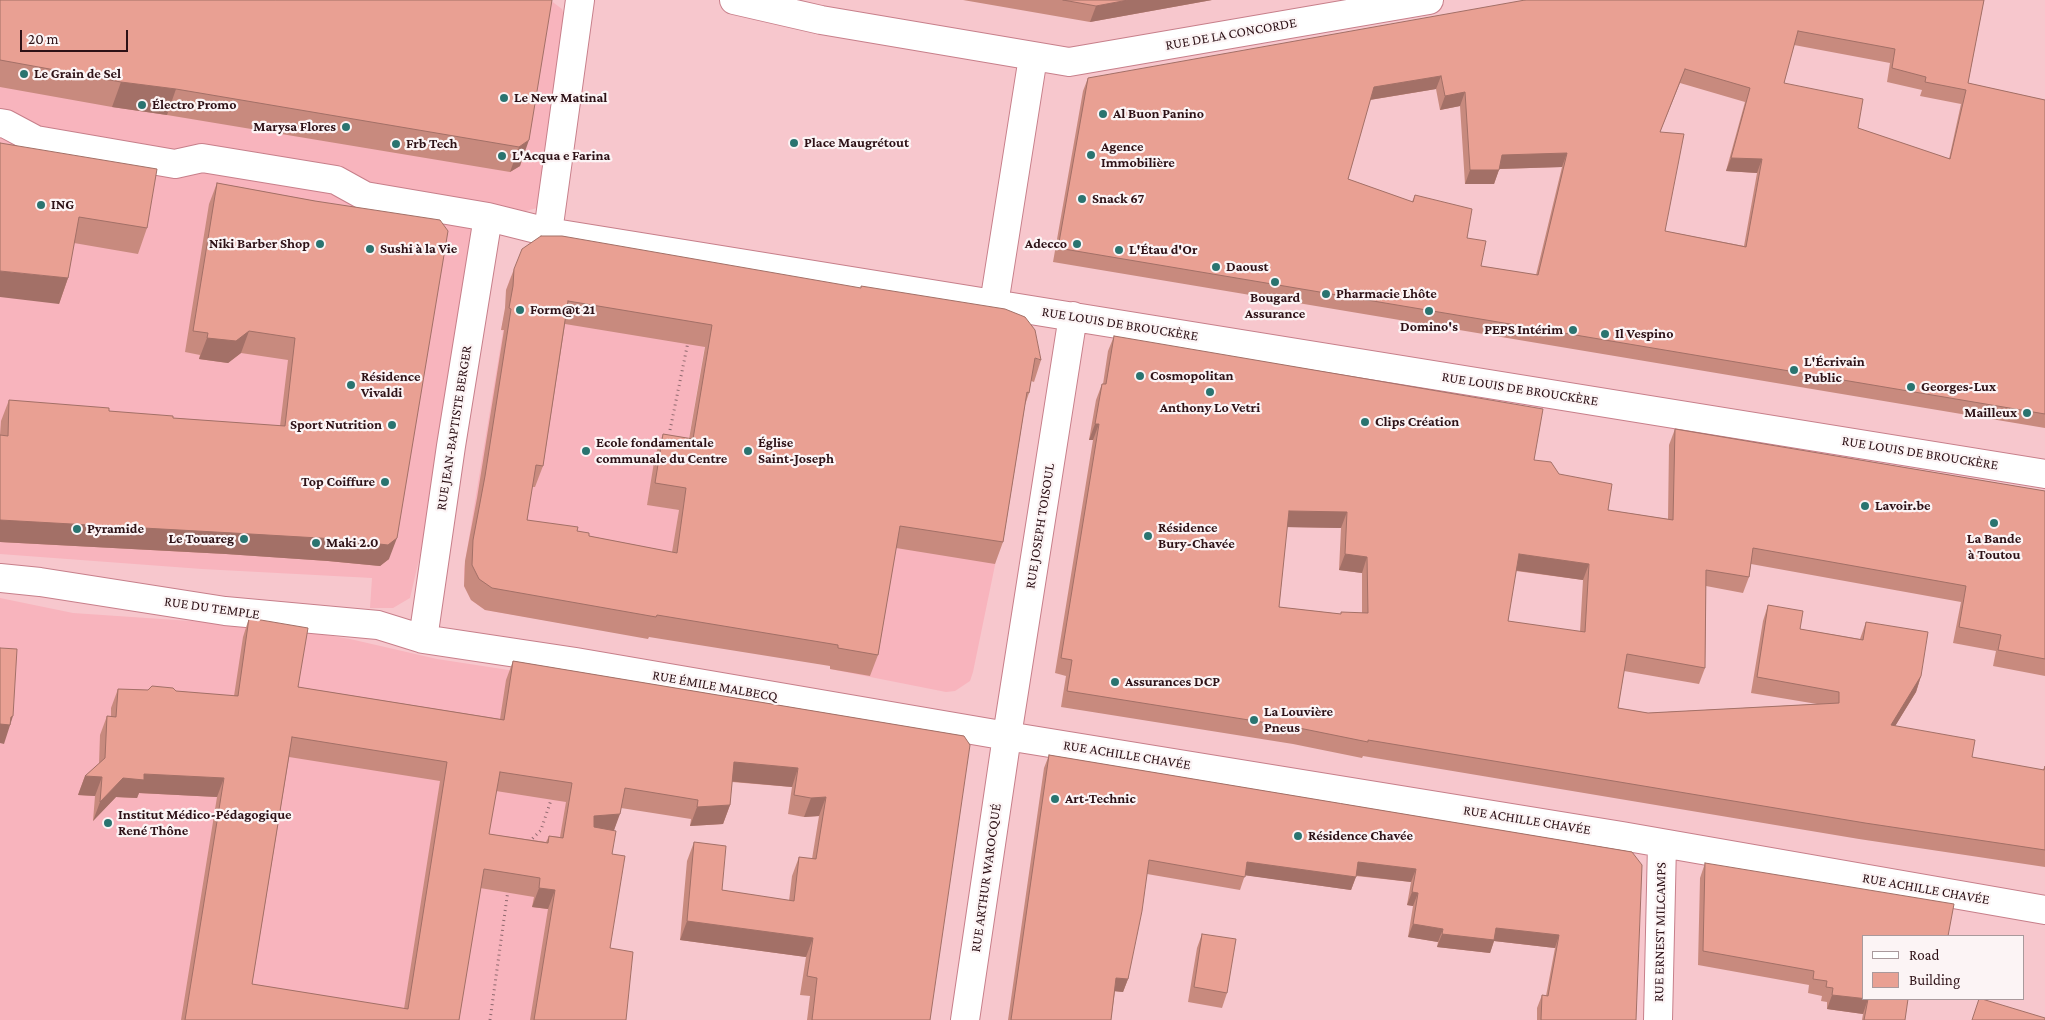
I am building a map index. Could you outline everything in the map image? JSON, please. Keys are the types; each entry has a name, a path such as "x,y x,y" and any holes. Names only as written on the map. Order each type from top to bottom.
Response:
{"street":[{"path":"548,232 580,0"},
{"path":"0,123 6,124 36,140 175,164 202,158 336,180 365,196 488,217 548,232 994,304 1033,57 823,10 734,0"},
{"name":"RUE DE LA CONCORDE","path":"1033,57 1069,62 1429,0"},
{"name":"RUE JEAN-BAPTISTE BERGER","path":"423,639 449,455 488,217"},
{"name":"RUE LOUIS DE BROUCKÈRE","path":"994,304 2045,474"},
{"name":"RUE JOSEPH TOISOUL","path":"1007,736 1073,316"},
{"name":"RUE DU TEMPLE","path":"0,578 40,582 225,611 378,625 423,639"},
{"name":"RUE ÉMILE MALBECQ","path":"423,639 576,662 1007,736"},
{"name":"RUE ACHILLE CHAVÉE","path":"1007,736 1622,836 2045,910"},
{"name":"RUE ARTHUR WAROCQUÉ","path":"966,1020 1007,736"},
{"name":"RUE ERNEST MILCAMPS","path":"1658,1020 1662,844"}],"path":[{"path":"670,430 689,340"},
{"path":"524,847 541,830 552,796"},
{"path":"490,1020 510,880"}],"shaded area":[{"path":"0,0 550,0 562,9 566,22 537,208 473,225 425,534 410,598 393,608 370,608 372,578 202,569 0,554"},
{"name":"Ecole fondamentale communale du Centre","path":"511,276 715,286 685,461 647,504 679,510 674,542 701,547 573,625 485,610 471,600 464,586 464,568 508,296 506,295 506,290"},
{"path":"1019,414 995,565 970,681 955,691 946,692 830,669 843,584"},
{"path":"0,598 73,613 279,627 350,639 437,659 587,682 531,1020 0,1020"}],"building":[{"path":"0,0 552,0 529,140 519,147 176,89 121,82 0,60"},
{"path":"1063,0 1128,0 1096,6"},
{"path":"1525,0 1984,0 1968,83 2045,100 2045,414 1058,248 1088,78","holes":["1798,31 1895,49 1892,68 1926,77 1925,82 1966,90 1950,159 1858,128 1863,99 1784,83","1685,69 1750,88 1731,158 1762,159 1746,247 1665,231 1684,134 1660,132","1441,76 1445,96 1465,92 1470,170 1499,170 1502,155 1567,153 1538,275 1481,266 1486,241 1467,238 1472,209 1415,195 1413,202 1348,179 1374,87"]},
{"path":"0,143 157,169 147,228 79,217 68,278 0,271"},
{"path":"217,183 315,201 440,220 448,231 397,538 388,545 336,539 0,520 0,435 8,436 9,400 109,408 109,411 173,416 173,418 285,426 295,338 249,331 236,341 207,338 208,333 193,331"},
{"path":"541,236 562,236 861,288 861,286 1005,309 1025,317 1035,330 1041,360 1035,358 1029,393 1027,392 1003,542 900,526 878,655 838,648 838,645 657,615 656,617 492,588 479,579 472,565 473,540 511,309 509,308 514,269 522,249","holes":["568,301 712,325 693,439 663,434 655,483 686,488 677,553 589,536 589,533 577,531 578,527 527,520 536,465 543,466"]},
{"path":"1114,336 1543,409 1534,460 1551,462 1559,474 1612,484 1608,510 1673,520 1675,429 2045,491 2045,659 1998,650 2001,635 1959,627 1966,586 1753,548 1749,577 1706,570 1705,668 1627,654 1618,708 1648,713 1839,703 1839,692 1757,677 1768,605 1803,611 1800,629 1863,640 1866,622 1928,632 1921,676 1891,725 1975,740 1972,757 2044,770 2045,766 2045,850 1865,823 1067,691 1072,660 1061,658 1099,424 1095,424 1102,384 1106,384","holes":["1289,511 1347,512 1345,554 1367,557 1368,613 1341,612 1341,614 1279,607","1519,554 1589,564 1585,632 1508,621"]},
{"path":"249,618 308,628 298,687 504,720 513,661 964,736 970,745 930,1020 812,1020 817,978 807,976 813,938 687,921 694,842 726,846 722,890 794,901 799,857 816,859 826,797 811,798 794,795 798,768 734,762 730,805 697,807 698,800 625,788 620,814 594,816 594,827 616,831 612,854 625,856 610,948 633,952 626,1020 534,1020 555,890 539,888 540,878 484,869 459,1020 185,1020 224,778 144,774 144,780 123,778 100,802 102,777 85,776 105,758 107,716 116,717 118,689 148,690 152,686 173,688 176,691 238,696","holes":["292,737 447,762 408,1009 252,984","500,772 572,783 563,838 549,836 548,843 489,834"]},
{"path":"0,648 17,649 13,716 11,717 10,725 0,724"},
{"path":"1049,755 1632,852 1642,865 1636,1020 1541,1020 1542,995 1548,996 1559,935 1496,928 1494,940 1442,934 1443,929 1413,924 1418,893 1412,892 1416,869 1358,862 1356,877 1247,862 1245,877 1149,860 1142,911 1128,979 1116,978 1111,1020 1011,1020"},
{"path":"1705,863 1954,904 1948,935 1862,935 1862,999 1832,995 1833,988 1826,987 1827,981 1813,979 1814,971 1703,951"},
{"path":"1202,934 1236,939 1227,993 1194,987"},
{"path":"1868,1000 1908,1000 1905,1020 1864,1020"},
{"path":"1979,1000 1985,1000 2045,1018 2045,1020 1972,1020"}],"place":[{"name":"Le Grain de Sel","path":"24,74"},
{"name":"Le New Matinal","path":"504,98"},
{"name":"Électro Promo","path":"142,105"},
{"name":"Al Buon Panino","path":"1103,114"},
{"name":"Marysa Flores","path":"346,127"},
{"name":"Place Maugrétout","path":"794,143"},
{"name":"Frb Tech","path":"396,144"},
{"name":"Agence Immobilière","path":"1091,155"},
{"name":"L'Acqua e Farina","path":"502,156"},
{"name":"Snack 67","path":"1082,199"},
{"name":"ING","path":"41,205"},
{"name":"Niki Barber Shop","path":"320,244"},
{"name":"Adecco","path":"1077,244"},
{"name":"Sushi à la Vie","path":"370,249"},
{"name":"L'Étau d'Or","path":"1119,250"},
{"name":"Daoust","path":"1216,267"},
{"name":"Bougard Assurance","path":"1275,282"},
{"name":"Pharmacie Lhôte","path":"1326,294"},
{"name":"Form@t 21","path":"520,310"},
{"name":"Domino's","path":"1429,311"},
{"name":"PEPS Intérim","path":"1573,330"},
{"name":"Il Vespino","path":"1605,334"},
{"name":"L'Écrivain Public","path":"1794,370"},
{"name":"Cosmopolitan","path":"1140,376"},
{"name":"Résidence Vivaldi","path":"351,385"},
{"name":"Georges-Lux","path":"1911,387"},
{"name":"Anthony Lo Vetri","path":"1210,392"},
{"name":"Mailleux","path":"2027,413"},
{"name":"Clips Création","path":"1365,422"},
{"name":"Sport Nutrition","path":"392,425"},
{"name":"Ecole fondamentale communale du Centre","path":"586,451"},
{"name":"Église Saint-Joseph","path":"748,451"},
{"name":"Top Coiffure","path":"385,482"},
{"name":"Lavoir.be","path":"1865,506"},
{"name":"La Bande à Toutou","path":"1994,523"},
{"name":"Pyramide","path":"77,529"},
{"name":"Résidence Bury-Chavée","path":"1148,536"},
{"name":"Le Touareg","path":"244,539"},
{"name":"Maki 2.0","path":"316,543"},
{"name":"Assurances DCP","path":"1115,682"},
{"name":"La Louvière Pneus","path":"1254,720"},
{"name":"Art-Technic","path":"1055,799"},
{"name":"Institut Médico-Pédagogique René Thône","path":"108,823"},
{"name":"Résidence Chavée","path":"1298,836"}]}
